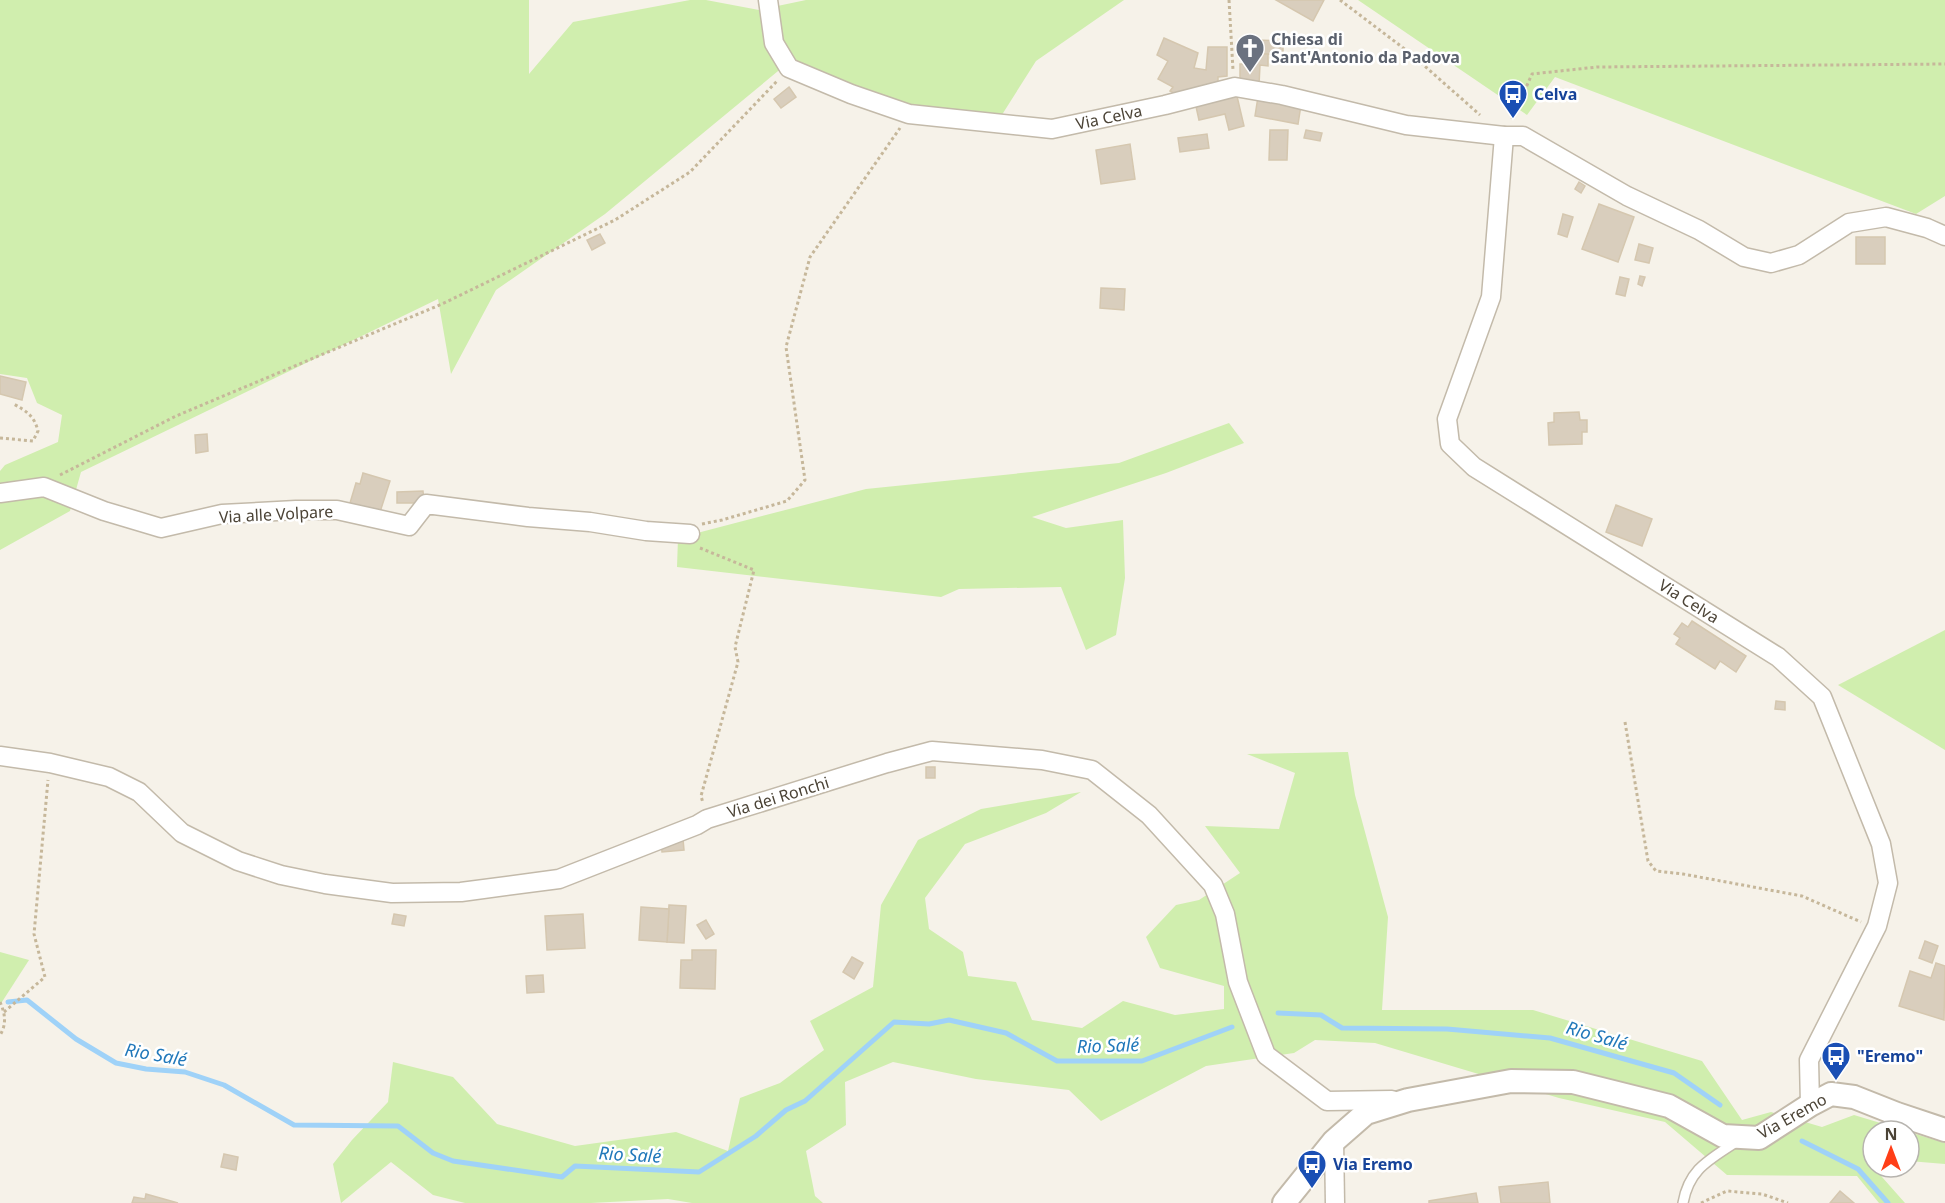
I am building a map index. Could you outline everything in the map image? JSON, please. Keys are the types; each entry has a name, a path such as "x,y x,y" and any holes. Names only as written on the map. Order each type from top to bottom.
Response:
{"street":[{"path":"768,0 774,43 789,68"},
{"name":"Via Celva","path":"789,68 851,94 909,114 1052,129 1165,105 1235,87 1281,95 1406,125 1522,136 1627,196 1698,230 1744,257 1771,263 1799,255 1849,223 1858,221 1886,217 1927,228 1945,236"},
{"name":"Via Celva","path":"1504,136 1491,297 1447,419 1450,444 1474,467 1778,657 1822,697 1881,844 1888,883 1877,926 1809,1060 1809,1105"},
{"path":"0,494 44,487"},
{"name":"Via alle Volpare","path":"44,487 104,511 162,528 222,514 296,510 337,510 409,526 426,504 590,522 646,531 690,534"},
{"name":"Via dei Ronchi","path":"0,756 50,763 109,777 139,792 182,833 238,861 292,878 392,893 461,892 559,879 697,825 707,819 932,751 1042,760 1092,770 1149,815 1213,885 1225,914 1238,982 1266,1055 1327,1101 1408,1100"},
{"name":"Via Eremo","path":"1284,1203 1334,1141 1366,1113 1408,1100 1511,1081 1573,1082 1669,1106 1723,1136 1759,1138 1809,1105 1831,1094 1854,1097 1945,1130"},
{"path":"1334,1141 1335,1203"}],"lane":[{"path":"1683,1203 1686,1185 1700,1166 1744,1137"}],"path":[{"path":"1229,0 1235,87"},
{"path":"1340,0 1410,53 1504,136 1532,74 1596,67 1945,64"},
{"path":"44,487 66,471 176,416 442,304 615,220 690,172 789,68"},
{"path":"707,819 701,796 738,662 735,647 754,570 700,549 690,534 697,525 787,501 805,480 786,347 810,257 909,114"},
{"path":"0,438 33,441 38,431 35,418 28,411 12,403"},
{"path":"1625,722 1648,861 1656,871 1802,896 1856,921 1877,926"},
{"path":"4,1012 45,977 34,934 50,763"},
{"path":"0,1002 4,1012 4,1028 0,1035"},
{"path":"1701,1203 1727,1191 1762,1194 1788,1203"}],"green space":[{"path":"0,0 529,0 529,74 573,22 690,0 706,0 759,10 806,0 1124,0 1036,61 998,121 911,108 789,62 605,214 496,290 451,374 438,299 81,472 70,511 0,550 0,471 5,465 58,442 62,415 37,403 27,378 0,374"},
{"path":"1358,0 1945,0 1945,196 1916,214 1555,77 1527,115"},
{"path":"1229,423 1244,443 1166,473 1032,517 1066,528 1123,520 1125,578 1116,635 1086,650 1061,587 959,589 941,597 677,567 678,538 866,489 1119,463"},
{"path":"1945,630 1945,750 1838,685"},
{"path":"1348,752 1355,795 1388,917 1382,1010 1533,1010 1702,1061 1742,1120 1771,1112 1822,1127 1854,1115 1867,1119 1861,1119 1861,1179 1884,1179 1905,1203 1879,1203 1857,1176 1727,1175 1665,1122 1559,1098 1375,1043 1315,1040 1294,1053 1206,1066 1101,1121 1069,1090 976,1079 893,1062 845,1082 846,1125 806,1151 815,1196 823,1203 692,1203 668,1199 591,1203 465,1203 433,1195 391,1162 341,1203 333,1164 388,1102 393,1062 453,1077 497,1124 575,1146 676,1132 728,1151 740,1098 780,1083 824,1050 810,1021 873,987 881,905 918,840 981,809 1081,792 1046,813 965,844 925,898 929,929 963,952 968,976 1016,982 1032,1020 1082,1028 1123,1001 1175,1015 1224,1009 1224,986 1160,968 1146,937 1176,905 1199,900 1240,873 1205,826 1279,829 1295,773 1247,754"},
{"path":"0,952 29,960 0,1005"},
{"path":"1921,1136 1945,1143 1945,1164 1921,1162"}],"building":[{"path":"1276,0 1324,0 1313,21"},
{"path":"1164,38 1198,53 1194,68 1206,70 1208,47 1227,47 1227,76 1218,77 1218,90 1183,98 1170,91 1173,87 1158,79 1168,61 1157,55"},
{"path":"1255,40 1283,41 1283,55 1254,54"},
{"name":"Chiesa di Sant'Antonio da Padova","path":"1247,54 1268,54 1268,66 1260,65 1259,85 1240,81 1240,64 1246,64"},
{"path":"789,87 796,97 781,108 774,99"},
{"path":"1236,92 1244,126 1229,130 1225,114 1199,120 1195,102"},
{"path":"1258,97 1301,105 1298,124 1255,116"},
{"path":"1270,130 1288,130 1287,160 1269,160"},
{"path":"1306,130 1322,133 1320,141 1304,138"},
{"path":"1207,134 1209,148 1180,152 1178,138"},
{"path":"1130,144 1135,179 1101,184 1096,150"},
{"path":"1579,182 1585,186 1581,193 1575,189"},
{"path":"1599,204 1634,217 1618,262 1582,249"},
{"path":"1563,214 1573,217 1567,237 1558,234"},
{"path":"600,234 605,243 592,250 587,240"},
{"path":"1856,237 1885,237 1885,264 1856,264"},
{"path":"1639,244 1653,248 1649,263 1635,260"},
{"path":"1640,276 1645,277 1642,286 1638,284"},
{"path":"1620,277 1629,279 1625,296 1616,294"},
{"path":"1101,288 1125,289 1124,310 1100,308"},
{"path":"0,376 26,382 22,400 0,394"},
{"path":"1579,412 1580,420 1587,420 1587,432 1582,432 1582,444 1549,445 1548,423 1554,422 1554,413"},
{"path":"207,434 208,451 196,453 195,435"},
{"path":"363,473 390,481 380,512 350,503 356,483 360,484"},
{"path":"423,491 424,503 397,503 397,492"},
{"path":"1616,505 1652,519 1642,546 1606,532"},
{"path":"1692,621 1746,656 1736,672 1720,661 1715,669 1676,644 1680,638 1674,634 1682,623 1688,627"},
{"path":"1776,701 1785,702 1785,710 1775,709"},
{"path":"926,767 935,767 935,778 926,778"},
{"path":"683,839 684,850 662,852 661,841"},
{"path":"669,905 686,906 684,943 667,942"},
{"path":"641,907 669,909 667,942 639,940"},
{"path":"394,914 406,916 404,926 392,924"},
{"path":"583,914 585,948 547,950 545,916"},
{"path":"706,920 714,934 706,939 697,925"},
{"path":"1925,941 1938,946 1932,963 1919,958"},
{"path":"692,950 716,950 715,989 680,988 681,960 692,960"},
{"path":"852,957 863,963 854,979 843,972"},
{"path":"1936,963 1945,966 1944,1020 1899,1006 1910,971 1931,978"},
{"path":"543,975 544,992 527,993 526,976"},
{"path":"224,1154 238,1157 236,1170 221,1167"},
{"path":"1548,1182 1550,1203 1501,1203 1499,1187"},
{"path":"1840,1191 1854,1203 1830,1203"},
{"path":"1476,1193 1478,1203 1429,1203 1429,1201"},
{"path":"146,1194 178,1203 132,1203 134,1197 145,1199"}],"waterway":[{"name":"Rio Salé","path":"8,1002 27,1000 76,1039 116,1063 146,1069 185,1072 224,1085 294,1125 398,1126 433,1153 453,1161 562,1177 575,1166 699,1172 756,1136 786,1110 805,1101 894,1022 929,1024 949,1020 1006,1033 1057,1061 1142,1061 1232,1027"},
{"name":"Rio Salé","path":"1278,1013 1321,1015 1342,1028 1447,1029 1550,1038 1674,1073 1720,1105"},
{"name":"Rio Salé","path":"1802,1141 1858,1169 1888,1203"}],"place":[{"name":"Chiesa di Sant'Antonio da Padova","path":"1250,74"},
{"name":"Celva","path":"1513,120"},
{"name":"\"Eremo\"","path":"1836,1082"},
{"name":"Via Eremo","path":"1312,1190"}]}
